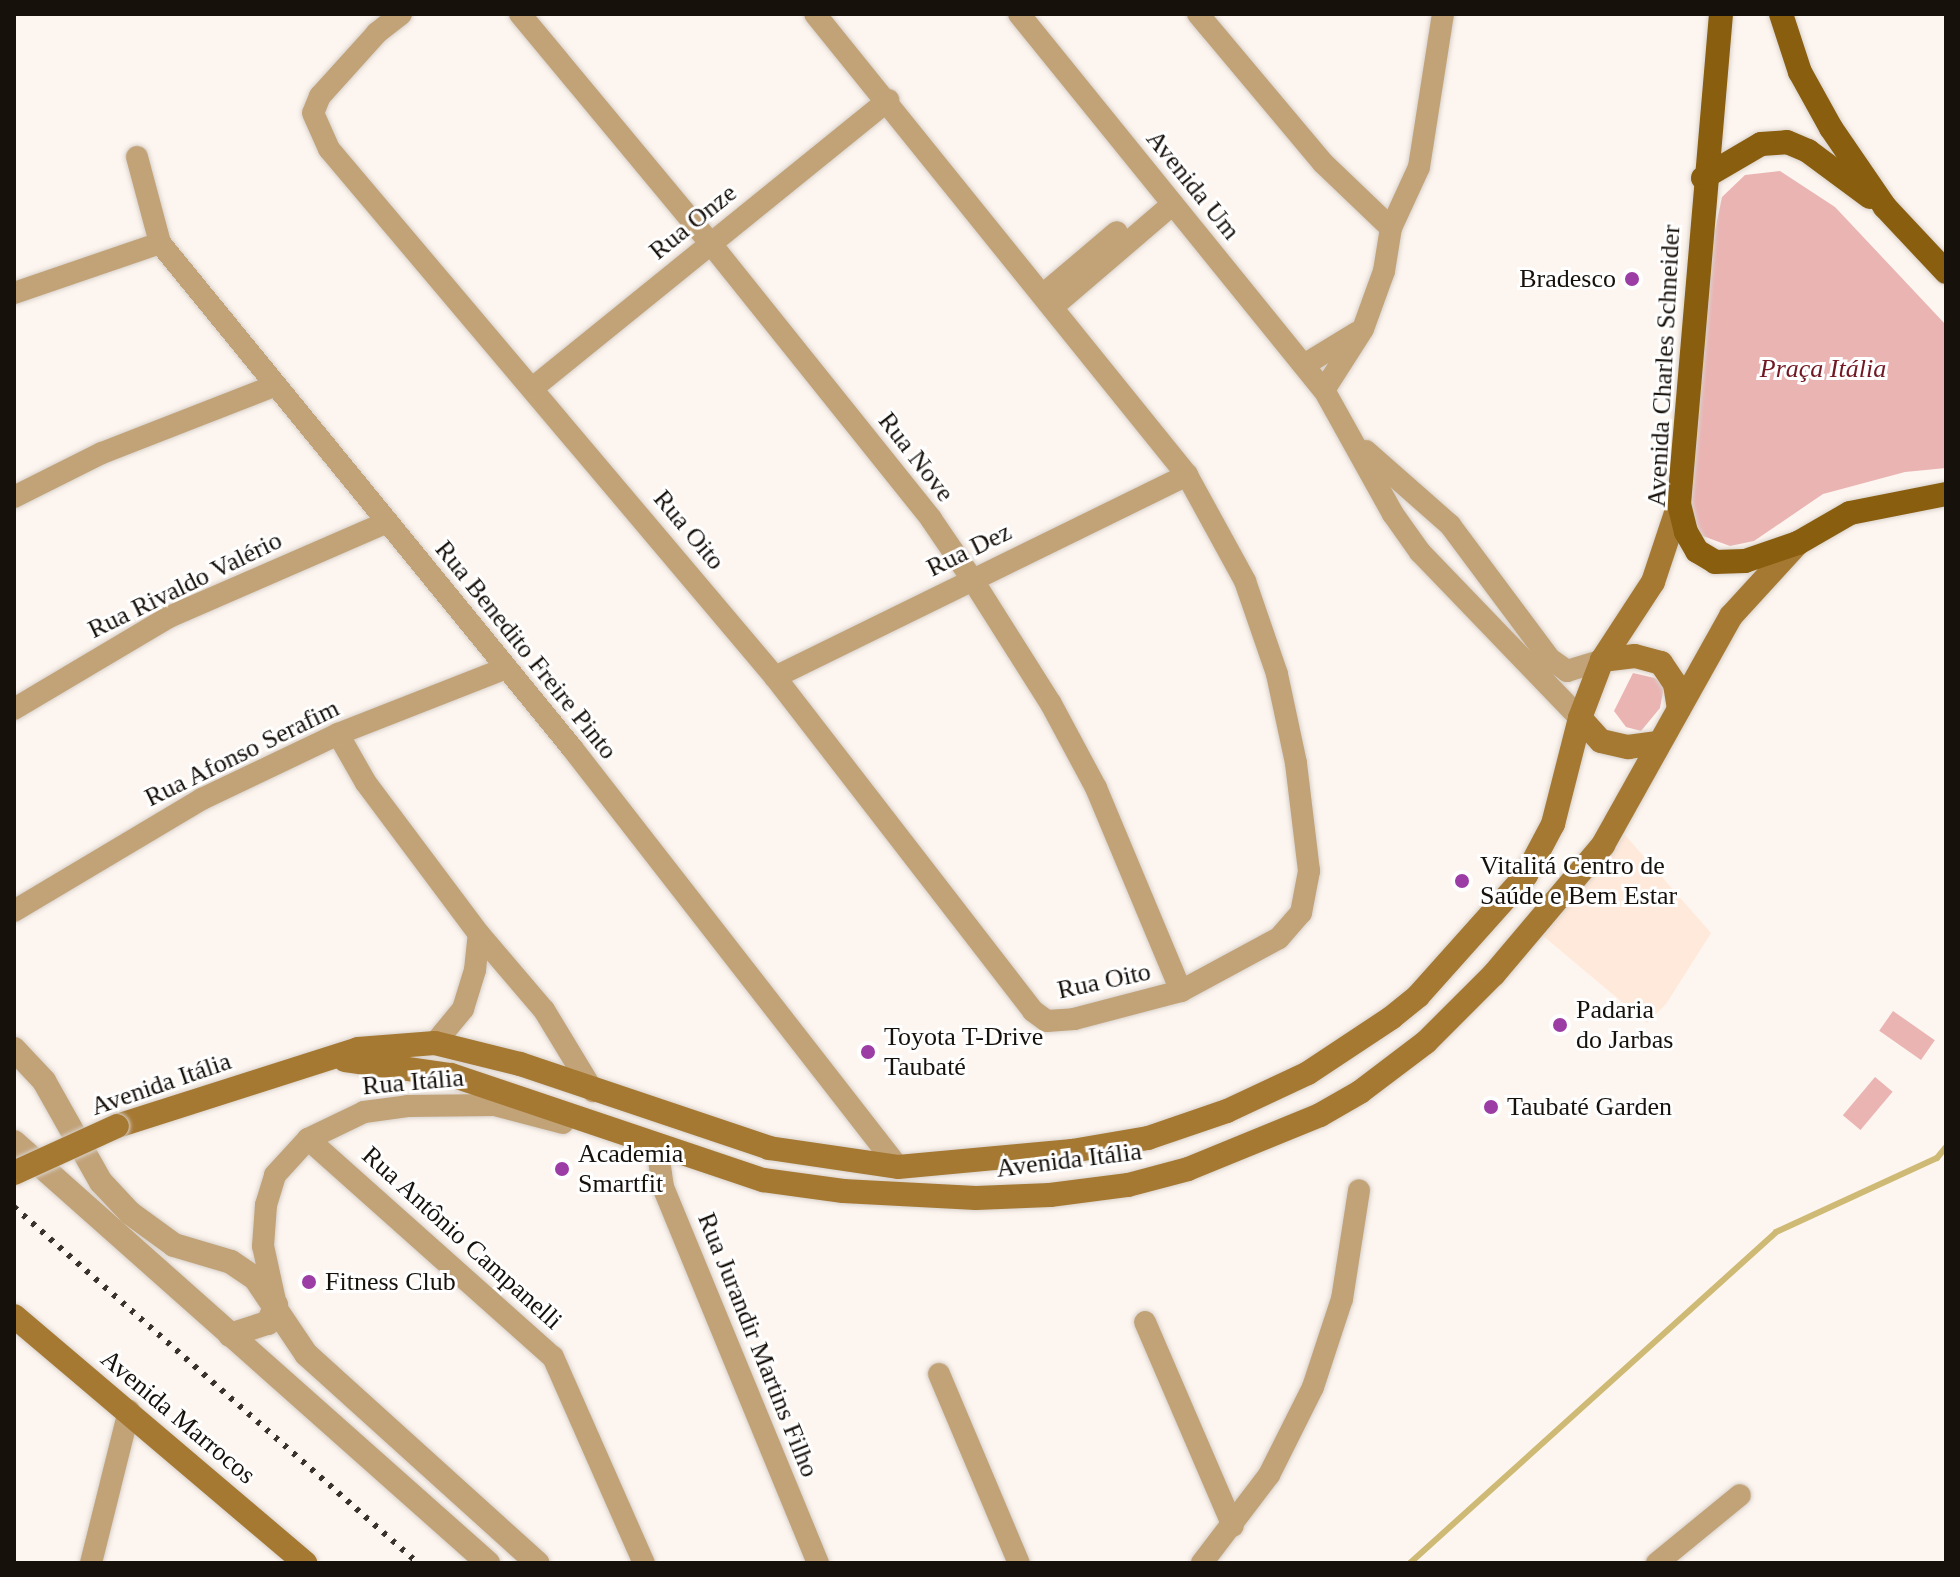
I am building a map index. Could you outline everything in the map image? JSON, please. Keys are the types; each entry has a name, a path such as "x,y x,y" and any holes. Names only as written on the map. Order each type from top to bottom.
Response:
{"main road":[{"name":"Avenida Charles Schneider","path":"1721,14 1703,178 1679,504 1697,551 1715,562 1745,561 1798,543 1850,513 1946,494"},
{"path":"1781,14 1800,72 1885,207"},
{"path":"1703,178 1761,144 1787,142 1808,151 1885,207 1946,272"},
{"path":"1658,743 1628,747 1601,741 1580,718 1602,660 1653,582 1679,504"},
{"name":"Avenida Itália","path":"330,1058 451,1075 763,1180 900,1196 976,1198 1128,1185 1246,1148 1360,1092 1435,1032 1548,915 1603,845 1731,616 1798,543"},
{"path":"1602,660 1635,656 1661,663 1675,684 1679,709"},
{"name":"Avenida Itália","path":"14,1173 117,1126 358,1049 435,1043 520,1064 769,1148 898,1167 988,1162 1148,1138 1227,1111 1308,1073 1368,1035 1418,996 1526,875 1553,824 1580,718"},
{"name":"Avenida Marrocos","path":"14,1316 305,1563"}],"street":[{"name":"Rua Oito","path":"401,14 377,33 320,96 313,113 320,135 775,677 1033,1011 1047,1021 1074,1019 1181,991 1279,938 1301,913 1309,871 1296,763 1277,674 1245,581 1187,475 1050,299 815,14"},
{"name":"Rua Nove","path":"520,14 711,244 931,519 972,579 1051,704 1096,788 1181,991"},
{"name":"Avenida Um","path":"1019,14 1324,390 1358,445"},
{"path":"1198,14 1219,25 1323,163 1391,228"},
{"path":"1324,390 1363,329 1384,271 1391,228 1419,167 1443,14"},
{"name":"Rua Onze","path":"534,387 888,100"},
{"name":"Rua Benedito Freire Pinto","path":"137,157 160,243 506,668 898,1167"},
{"path":"1050,299 1168,198"},
{"path":"14,293 160,243"},
{"path":"1304,365 1363,329"},
{"path":"14,497 102,453 274,386"},
{"path":"1358,445 1450,525 1550,659 1567,671 1602,660"},
{"path":"1358,445 1393,514 1420,552 1580,718"},
{"name":"Rua Dez","path":"775,677 1187,475"},
{"name":"Rua Rivaldo Valério","path":"14,709 169,617 387,522"},
{"name":"Rua Afonso Serafim","path":"19,898 202,799 338,734 506,668"},
{"path":"338,734 366,783 479,934 544,1010 593,1091"},
{"path":"435,1043 463,1009 475,970 479,934"},
{"path":"14,1049 44,1081 101,1182 130,1213 174,1245 231,1262 255,1278 306,1354 537,1563"},
{"name":"Rua Itália","path":"276,1305 263,1246 266,1205 275,1175 308,1139 364,1112 463,1104 495,1105 657,1146"},
{"name":"Rua Antônio Campanelli","path":"308,1139 553,1357 644,1563"},
{"path":"14,1142 488,1563"},
{"name":"Rua Jurandir Martins Filho","path":"657,1146 663,1187 818,1563"},
{"path":"1202,1563 1269,1475 1313,1387 1342,1299 1359,1190"},
{"path":"230,1335 268,1323 276,1305"},
{"path":"1145,1322 1233,1526"},
{"path":"939,1374 1019,1563"},
{"path":"91,1563 129,1411"},
{"path":"1657,1563 1740,1495"}],"shaded area":[{"path":"1625,835 1711,933 1666,1004 1647,1023 1542,935"}],"green space":[{"name":"Praça Itália","path":"1780,171 1835,207 1946,325 1946,468 1905,472 1823,494 1754,541 1730,546 1700,535 1687,500 1711,249 1722,197 1745,175"},
{"path":"1633,673 1655,678 1664,687 1660,708 1641,731 1626,727 1614,711"},
{"path":"1893,1011 1935,1040 1921,1060 1879,1031"},
{"path":"1875,1077 1893,1092 1860,1130 1843,1115"}],"waterway":[{"path":"1410,1563 1776,1232 1937,1158 1946,1147"}],"railway":[{"path":"14,1207 418,1563"}],"place":[{"name":"Bradesco","path":"1632,279"},
{"name":"Vitalitá Centro de Saúde e Bem Estar","path":"1462,881"},
{"name":"Padaria do Jarbas","path":"1560,1025"},
{"name":"Toyota T-Drive Taubaté","path":"868,1052"},
{"name":"Taubaté Garden","path":"1491,1107"},
{"name":"Academia Smartfit","path":"562,1169"},
{"name":"Fitness Club","path":"309,1282"}]}
